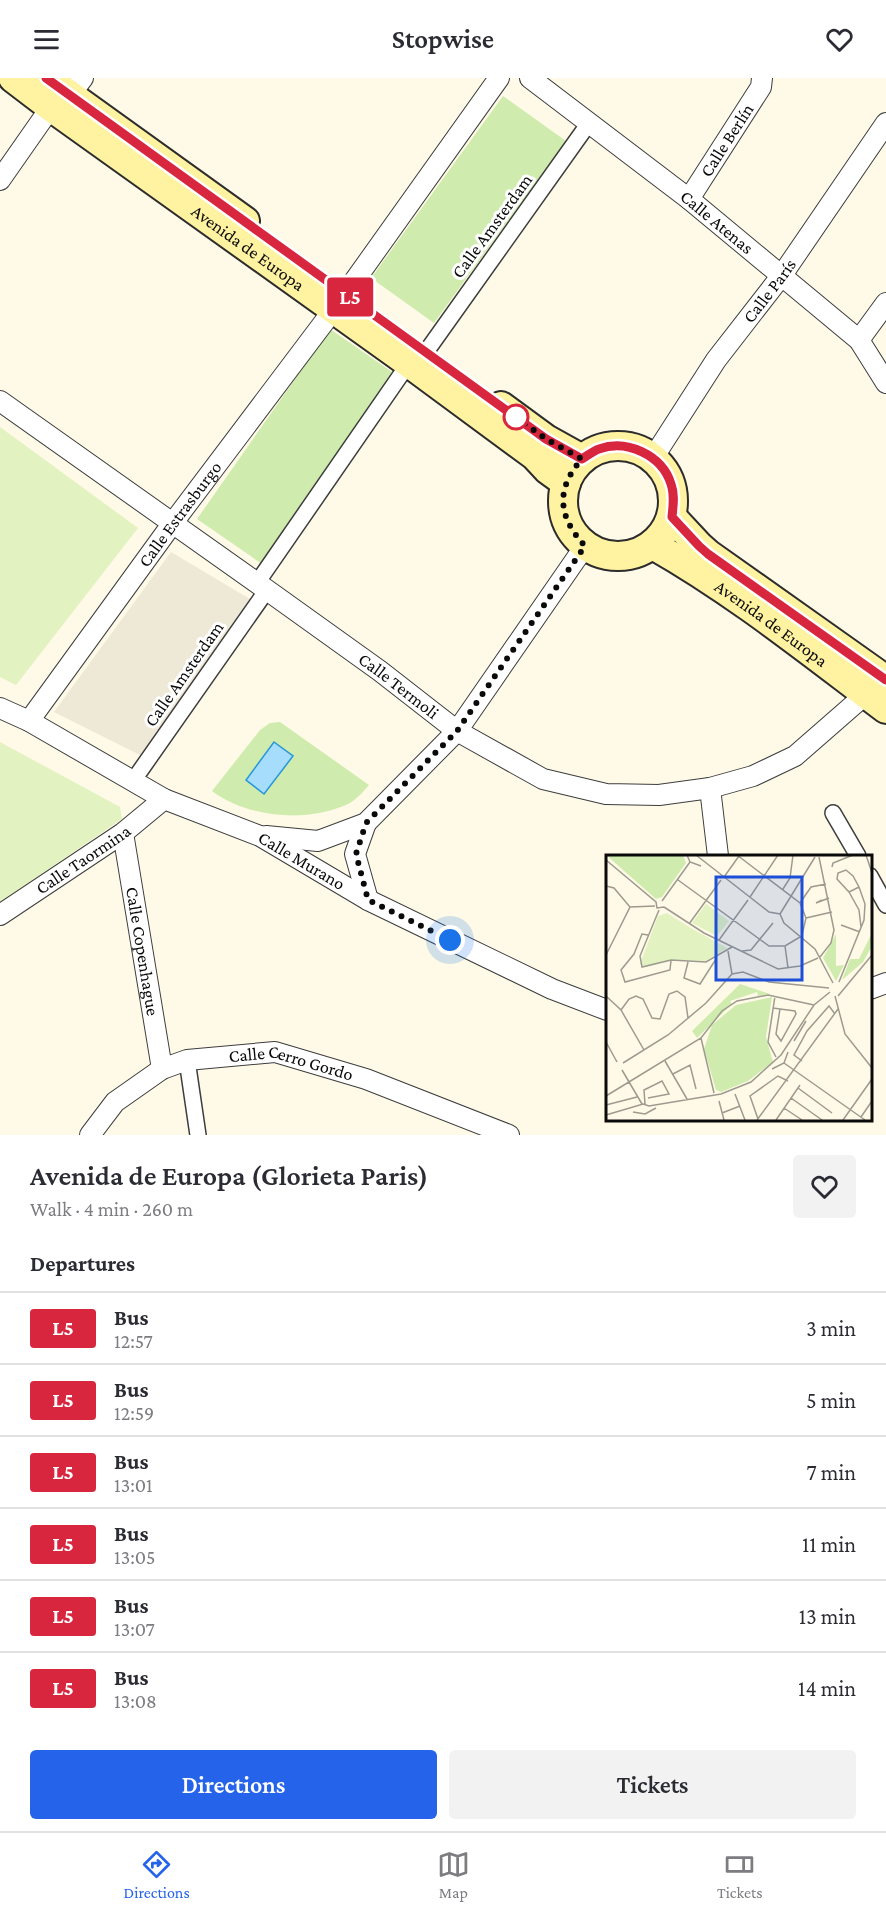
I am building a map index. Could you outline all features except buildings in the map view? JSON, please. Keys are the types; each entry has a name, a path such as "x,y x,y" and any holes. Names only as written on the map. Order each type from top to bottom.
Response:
{"main road":[{"name":"Avenida de Europa","path":"13,78 68,93"},
{"name":"Avenida de Europa","path":"46,78 417,357 546,439 582,459"},
{"name":"Avenida de Europa","path":"417,357 566,483"},
{"path":"617,446 636,448 653,458 664,469 671,484 674,500 672,517 653,545 637,553 619,557 601,554 585,546 573,533 565,518 563,500 566,483 573,470 582,459 598,449 617,446"},
{"path":"672,517 703,550 881,684"},
{"name":"Avenida de Europa","path":"653,545 698,571 812,652 881,684"}],"street":[{"name":"Calle Estrasburgo","path":"29,721 172,524 340,301 500,78"},
{"name":"Calle Atenas","path":"530,78 689,199 859,340 886,383"},
{"name":"Calle Berlín","path":"689,199 761,87 762,78"},
{"path":"0,180 68,93"},
{"name":"Calle Amsterdam","path":"133,781 417,357 589,123"},
{"name":"Calle París","path":"653,458 716,360 782,275 886,123"},
{"path":"859,340 886,303"},
{"name":"Calle Termoli","path":"0,402 262,586 380,671 457,731 543,779 606,794 659,795 710,788 753,776 795,756 881,684"},
{"path":"260,836 318,841 366,823 457,731 585,546"},
{"name":"Calle Murano","path":"0,708 29,721 164,799 260,836 368,900 552,989 606,1010"},
{"path":"710,788 718,855"},
{"name":"Calle Taormina","path":"1,916 123,833 164,799"},
{"path":"833,813 857,855"},
{"path":"366,823 356,854 368,900"},
{"name":"Calle Copenhague","path":"123,833 162,1069"},
{"path":"871,878 886,905"},
{"path":"871,989 886,983"},
{"name":"Calle Cerro Gordo","path":"90,1135 115,1102 162,1069 188,1060 275,1052 366,1079 509,1135"},
{"path":"188,1060 198,1135"}],"green space":[{"path":"503,96 566,141 434,323 371,278"},
{"path":"330,329 395,374 262,564 197,519"},
{"path":"0,427 138,528 16,685 0,677"},
{"path":"280,722 369,785 348,804 315,814 296,815 260,812 226,800 212,791 260,730 270,723"},
{"path":"0,742 120,807 122,819 0,902"}],"shaded area":[{"path":"171,552 255,602 146,758 54,712"}],"water":[{"path":"274,742 293,756 264,794 246,780"}],"bus line":[{"name":"L5","path":"46,78 546,439 582,459 598,449 617,446 636,448 653,458 664,469 671,484 674,500 672,517 699,546 886,680"}],"route":[{"path":"450,940 368,900 356,854 366,823 457,731 585,546 573,533 565,518 563,500 566,483 582,459 546,439 512,414 516,417"}]}
